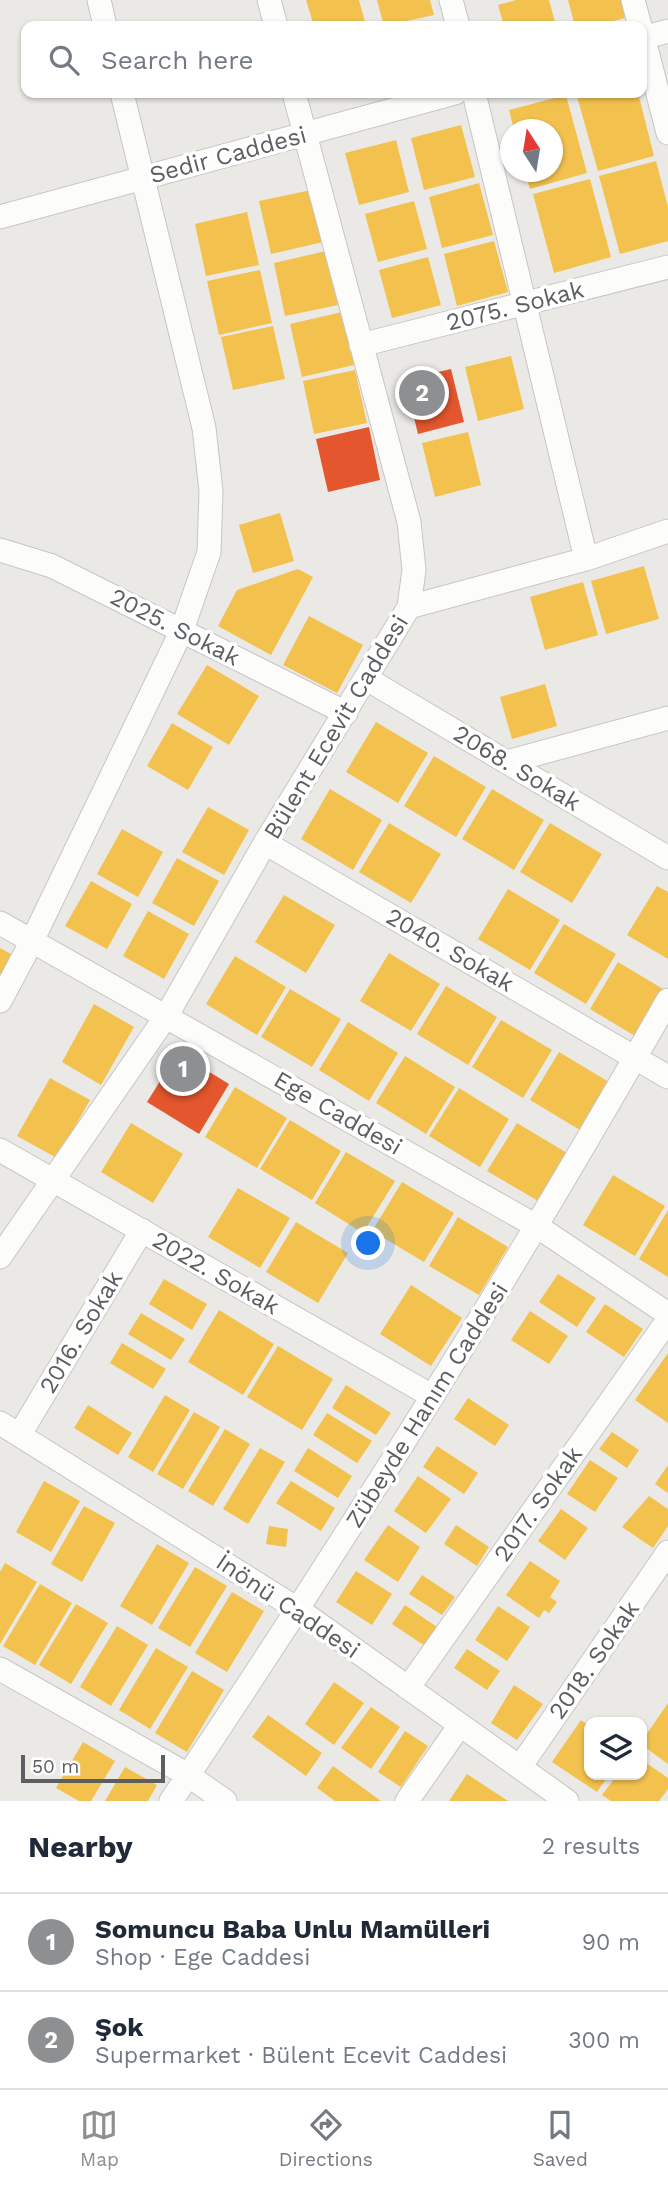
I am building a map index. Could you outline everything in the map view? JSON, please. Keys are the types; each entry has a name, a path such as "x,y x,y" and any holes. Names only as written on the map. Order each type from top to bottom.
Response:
{"street":[{"path":"99,0 104,21"},
{"path":"269,0 275,21"},
{"path":"451,0 457,21"},
{"path":"633,0 639,21"},
{"path":"647,33 668,31"},
{"path":"647,53 668,133"},
{"path":"0,1001 32,941 182,630 209,552 211,491 204,428 123,98"},
{"name":"Bülent Ecevit Caddesi","path":"0,1257 167,1015 265,843 409,607 414,569 409,522 295,98"},
{"name":"Sedir Caddesi","path":"0,217 437,98"},
{"path":"475,98 586,559"},
{"name":"2075. Sokak","path":"361,345 668,267"},
{"path":"409,607 586,559 668,531"},
{"name":"2025. Sokak","path":"0,550 52,566 346,713"},
{"name":"2068. Sokak","path":"367,678 668,858"},
{"path":"507,762 668,719"},
{"name":"2040. Sokak","path":"265,843 668,1077"},
{"name":"Ege Caddesi","path":"0,923 538,1227 668,1314"},
{"name":"Zübeyde Hanım Caddesi","path":"171,1801 299,1610 538,1227 668,1000"},
{"name":"2022. Sokak","path":"0,1150 432,1396"},
{"name":"2016. Sokak","path":"10,1429 142,1230"},
{"name":"2017. Sokak","path":"408,1688 668,1320"},
{"name":"İnönü Caddesi","path":"10,1429 299,1610 567,1801"},
{"name":"2018. Sokak","path":"520,1767 668,1552"},
{"path":"0,1669 188,1775 225,1801"},
{"path":"407,1801 460,1725"}],"building: Homes":[{"path":"306,0 359,0 365,21 312,21"},
{"path":"377,0 430,0 434,15 407,21 383,21"},
{"path":"516,0 549,0 555,21 503,21 498,5"},
{"path":"568,0 621,0 625,18 613,21 574,21"},
{"path":"555,98 567,98 587,173 563,180 563,119 511,119 509,110"},
{"path":"577,98 639,98 654,156 598,171"},
{"path":"461,125 475,177 424,190 411,138"},
{"path":"396,140 409,192 359,205 345,153"},
{"path":"656,161 668,207 668,241 620,254 599,176"},
{"path":"590,179 611,257 554,273 533,194"},
{"path":"528,182 555,182 530,189"},
{"path":"479,183 493,235 442,248 429,197"},
{"path":"311,190 323,242 271,254 259,201"},
{"path":"414,201 427,249 378,262 365,214"},
{"path":"247,212 259,265 206,276 195,224"},
{"path":"494,241 508,292 457,306 444,254"},
{"path":"326,251 338,305 285,316 274,263"},
{"path":"428,257 441,305 392,318 379,270"},
{"path":"260,270 272,323 219,335 207,281"},
{"path":"342,312 354,365 302,377 290,324"},
{"path":"273,326 285,379 233,390 221,337"},
{"path":"511,356 524,409 478,421 465,367"},
{"path":"355,370 367,423 314,434 303,381"},
{"path":"468,432 481,485 435,497 422,443"},
{"path":"280,513 294,561 253,573 239,525"},
{"path":"644,566 659,619 606,634 591,581"},
{"path":"298,569 313,577 271,655 218,626 237,590"},
{"path":"583,582 598,635 545,650 530,597"},
{"path":"309,616 363,645 337,693 283,665"},
{"path":"207,665 259,696 229,745 177,714"},
{"path":"545,684 557,726 512,739 500,697"},
{"path":"376,722 428,753 398,803 346,772"},
{"path":"172,723 213,747 188,790 147,766"},
{"path":"434,756 486,787 456,837 404,806"},
{"path":"330,789 382,820 353,870 301,839"},
{"path":"492,789 544,820 514,870 462,839"},
{"path":"208,807 249,830 224,875 182,852"},
{"path":"389,823 441,854 411,903 359,872"},
{"path":"550,823 602,854 572,903 520,872"},
{"path":"122,829 163,852 138,897 97,874"},
{"path":"177,858 219,881 194,926 152,903"},
{"path":"91,881 132,904 107,949 65,926"},
{"path":"657,886 668,892 668,959 627,935"},
{"path":"508,889 560,920 530,970 478,939"},
{"path":"284,895 335,925 306,973 255,942"},
{"path":"148,911 189,934 164,979 123,956"},
{"path":"564,924 616,954 586,1004 534,973"},
{"path":"0,948 20,959 0,994"},
{"path":"389,953 440,984 411,1031 360,1001"},
{"path":"235,956 286,987 257,1035 206,1004"},
{"path":"618,962 668,992 640,1039 590,1009"},
{"path":"446,986 497,1017 468,1065 417,1034"},
{"path":"290,989 341,1019 312,1067 261,1037"},
{"path":"94,1004 134,1027 101,1085 62,1062"},
{"path":"501,1020 552,1050 523,1098 472,1067"},
{"path":"348,1022 398,1053 369,1101 319,1070"},
{"path":"559,1052 609,1082 580,1130 530,1100"},
{"path":"405,1056 455,1087 426,1134 376,1103"},
{"path":"50,1078 90,1100 57,1158 17,1136"},
{"path":"235,1087 287,1118 257,1168 205,1137"},
{"path":"459,1088 509,1119 480,1167 429,1136"},
{"path":"290,1120 341,1151 312,1200 260,1169"},
{"path":"131,1123 183,1154 153,1203 101,1172"},
{"path":"517,1123 567,1153 538,1201 487,1171"},
{"path":"346,1152 395,1181 363,1233 315,1203"},
{"path":"613,1175 665,1206 635,1256 583,1225"},
{"path":"402,1182 454,1213 424,1262 372,1231"},
{"path":"238,1188 290,1218 260,1268 208,1237"},
{"path":"668,1210 668,1277 639,1259"},
{"path":"458,1217 508,1247 479,1295 429,1266"},
{"path":"296,1222 348,1253 318,1303 266,1272"},
{"path":"558,1274 596,1298 577,1327 539,1302"},
{"path":"164,1279 207,1304 192,1330 149,1304"},
{"path":"411,1285 462,1318 431,1366 380,1334"},
{"path":"605,1304 643,1329 624,1357 586,1332"},
{"path":"219,1310 274,1344 243,1395 188,1362"},
{"path":"530,1311 568,1336 549,1364 511,1340"},
{"path":"141,1313 185,1339 171,1360 128,1334"},
{"path":"122,1343 166,1369 153,1389 110,1363"},
{"path":"278,1346 333,1379 302,1430 247,1397"},
{"path":"668,1353 668,1423 635,1400"},
{"path":"346,1385 391,1413 376,1435 332,1408"},
{"path":"165,1395 190,1410 153,1472 128,1457"},
{"path":"468,1398 509,1425 495,1446 454,1419"},
{"path":"88,1405 132,1433 118,1455 74,1428"},
{"path":"194,1412 220,1427 183,1489 157,1474"},
{"path":"327,1413 372,1441 357,1463 313,1435"},
{"path":"225,1429 250,1444 213,1506 188,1491"},
{"path":"612,1432 639,1450 627,1468 599,1449"},
{"path":"437,1446 478,1473 464,1494 423,1467"},
{"path":"260,1448 285,1462 248,1524 223,1509"},
{"path":"308,1448 352,1476 338,1498 294,1471"},
{"path":"590,1460 618,1478 595,1512 567,1494"},
{"path":"668,1465 668,1493 655,1484"},
{"path":"418,1476 451,1499 426,1533 394,1511"},
{"path":"44,1481 80,1501 51,1552 16,1532"},
{"path":"291,1481 335,1508 321,1531 276,1503"},
{"path":"649,1496 668,1509 668,1526 653,1548 622,1527"},
{"path":"84,1506 115,1523 82,1582 51,1564"},
{"path":"561,1509 588,1528 565,1560 538,1541"},
{"path":"388,1525 420,1547 398,1582 364,1560"},
{"path":"456,1525 489,1547 477,1566 444,1544"},
{"path":"269,1526 288,1529 286,1547 266,1544"},
{"path":"157,1544 189,1563 152,1625 120,1606"},
{"path":"530,1561 560,1581 550,1597 557,1602 549,1613 544,1610 539,1618 506,1595"},
{"path":"5,1563 37,1582 0,1644 0,1572"},
{"path":"195,1567 227,1586 190,1647 158,1628"},
{"path":"356,1571 392,1594 372,1625 336,1602"},
{"path":"422,1575 455,1597 442,1615 409,1594"},
{"path":"40,1584 72,1603 35,1665 3,1646"},
{"path":"232,1592 264,1611 227,1672 195,1653"},
{"path":"76,1604 108,1623 71,1684 39,1665"},
{"path":"405,1605 437,1627 425,1646 392,1624"},
{"path":"498,1606 530,1627 507,1661 475,1640"},
{"path":"117,1626 148,1645 111,1706 80,1687"},
{"path":"156,1648 188,1667 150,1729 119,1710"},
{"path":"467,1649 500,1671 487,1690 454,1668"},
{"path":"192,1671 224,1690 187,1752 155,1733"},
{"path":"334,1682 364,1703 334,1745 305,1724"},
{"path":"514,1685 543,1704 517,1740 491,1723"},
{"path":"668,1703 668,1764 647,1749 647,1734"},
{"path":"371,1707 400,1727 371,1769 341,1748"},
{"path":"268,1715 322,1753 306,1776 252,1737"},
{"path":"581,1720 584,1722 584,1780 605,1780 597,1792 552,1762"},
{"path":"405,1731 428,1746 401,1787 378,1772"},
{"path":"83,1742 115,1761 91,1801 79,1801 56,1788"},
{"path":"647,1763 668,1778 668,1789 659,1801 611,1801 602,1795 613,1780 647,1780"},
{"path":"333,1766 381,1801 335,1801 317,1788"},
{"path":"125,1767 157,1785 148,1801 105,1801"},
{"path":"467,1774 508,1801 449,1801"}],"building: Shops":[{"path":"451,369 464,422 418,434 405,380"},
{"path":"369,427 380,480 328,492 316,439"},
{"path":"188,1059 229,1084 199,1134 147,1102 172,1062"}],"place":[{"name":"Şok","path":"422,393"},
{"name":"Somuncu Baba Unlu Mamülleri","path":"183,1069"}]}
